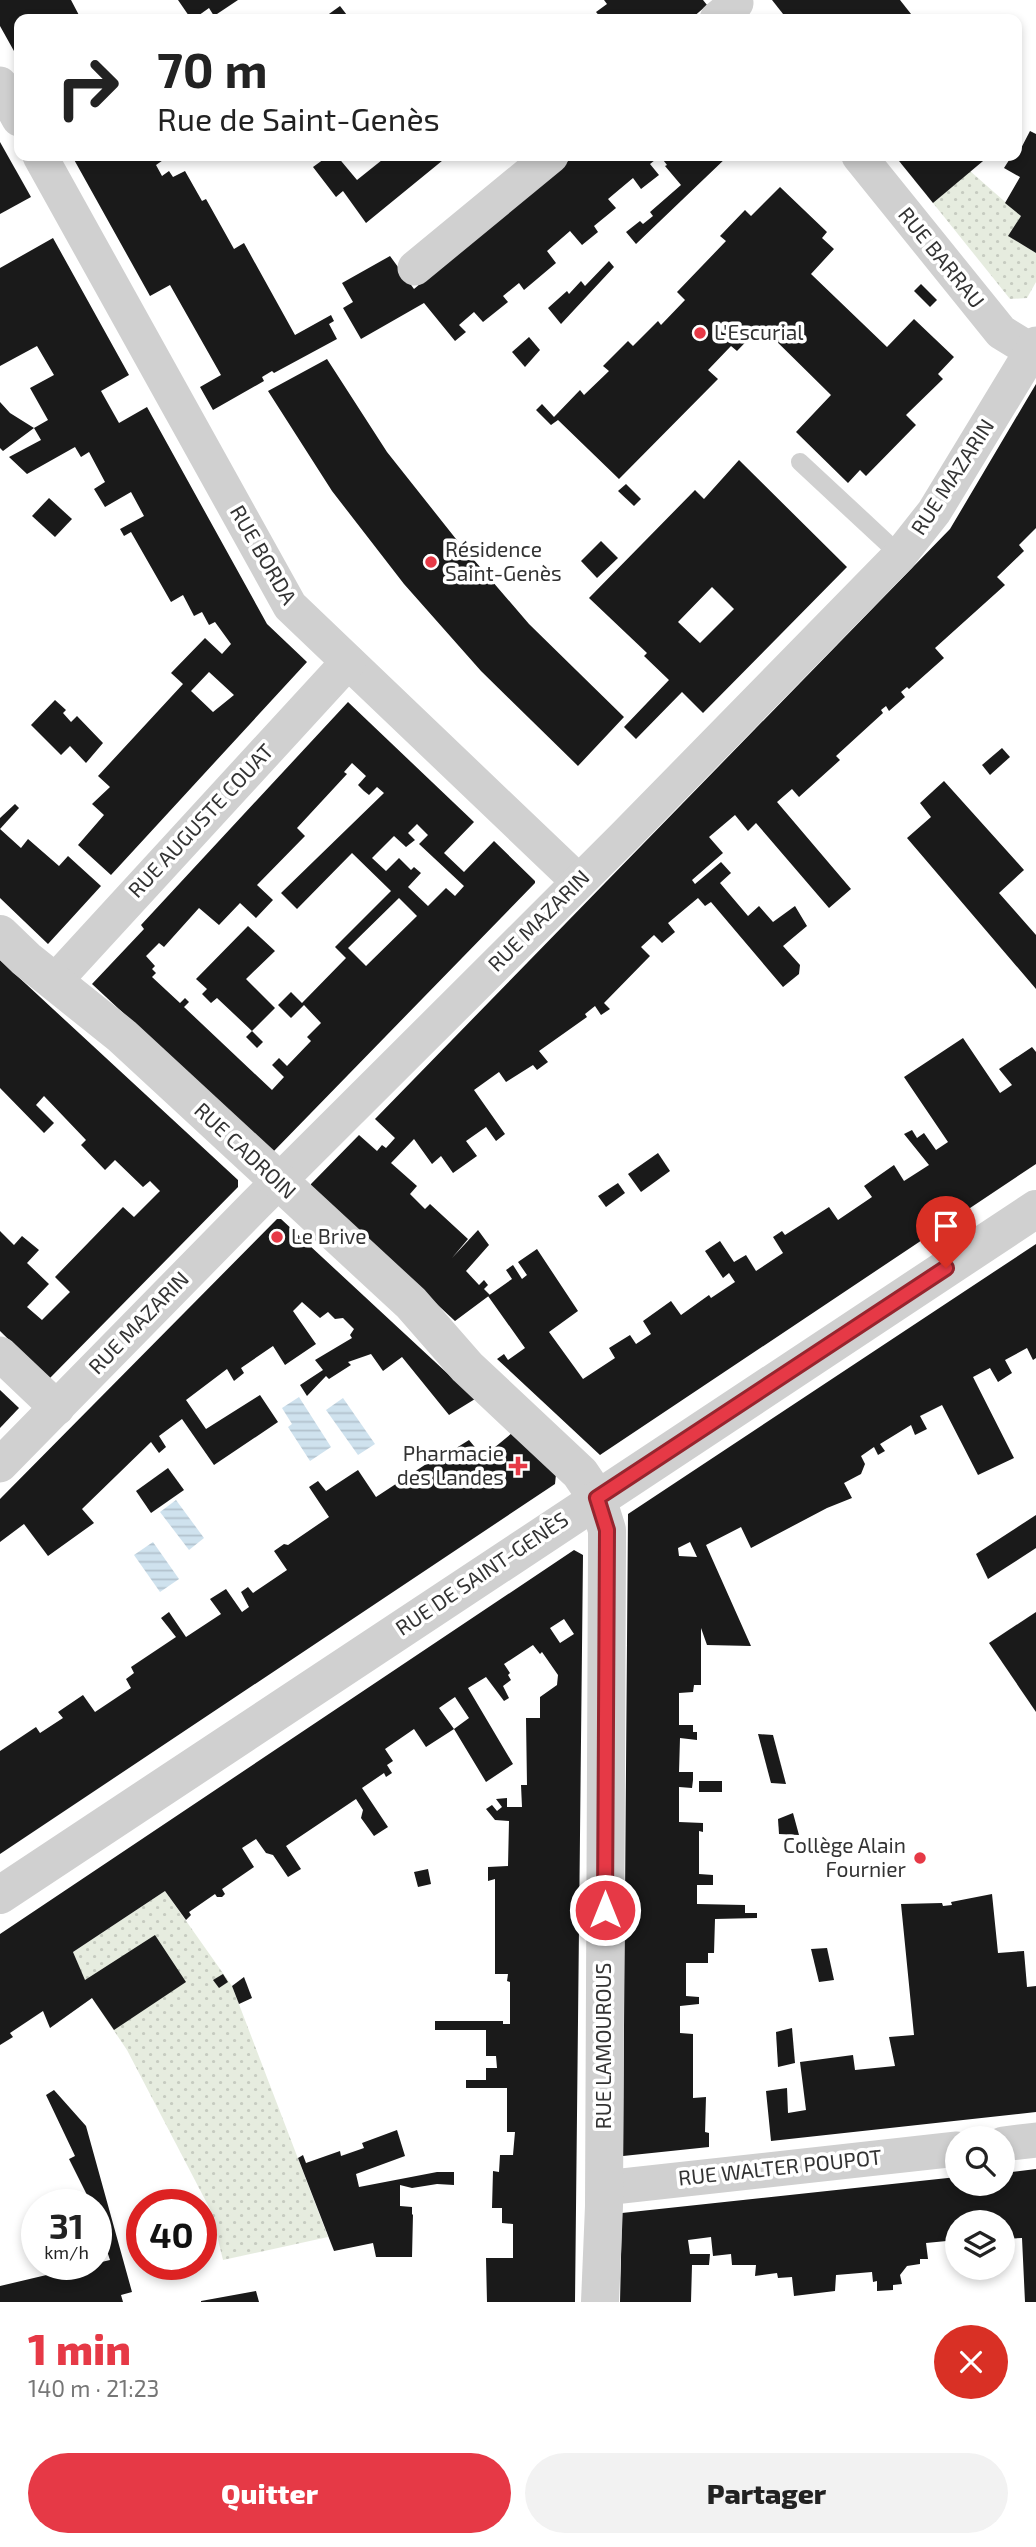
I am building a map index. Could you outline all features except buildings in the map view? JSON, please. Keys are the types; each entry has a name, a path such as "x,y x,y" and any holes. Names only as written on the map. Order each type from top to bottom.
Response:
{"street":[{"path":"0,84 14,110"},
{"name":"RUE BORDA","path":"43,161 290,606 579,882"},
{"path":"415,268 545,161"},
{"name":"RUE BARRAU","path":"863,161 1000,332 1034,347"},
{"name":"RUE MAZARIN","path":"0,1465 900,555 934,512 1034,347"},
{"name":"RUE AUGUSTE COUAT","path":"55,981 348,662"},
{"name":"RUE CADROIN","path":"0,934 122,1037 411,1303 467,1367 580,1473 597,1498"},
{"name":"RUE DE SAINT-GENÈS","path":"0,1895 1036,1209"},
{"path":"0,1354 57,1408"},
{"name":"RUE LAMOUROUS","path":"597,1498 607,1530 604,2188 600,2302"},
{"path":"1015,2143 1036,2140"},
{"name":"RUE WALTER POUPOT","path":"604,2188 945,2150"}],"lane":[{"path":"800,462 900,555"}],"shaded area":[{"path":"970,171 1021,216 1009,236 1036,253 1036,282 1027,298 1010,299 933,203"},
{"path":"165,1891 232,1986 328,2237 223,2260 217,2236 217,2189 200,2189 127,2050 92,1998 73,1952"}],"water":[{"path":"299,1397 331,1447 310,1461 288,1427 292,1424 282,1408"},
{"path":"343,1398 375,1444 358,1455 326,1410"},
{"path":"176,1500 204,1538 189,1550 160,1512"},
{"path":"153,1542 179,1579 160,1592 134,1555"}],"place":[{"name":"L'Escurial","path":"700,333"},
{"name":"Résidence Saint-Genès","path":"431,562"},
{"name":"Le Brive","path":"277,1237"},
{"name":"Pharmacie des Landes","path":"518,1466"},
{"name":"Collège Alain Fournier","path":"920,1858"}],"route":[{"path":"605,1910 607,1530 597,1498 946,1268"}]}
